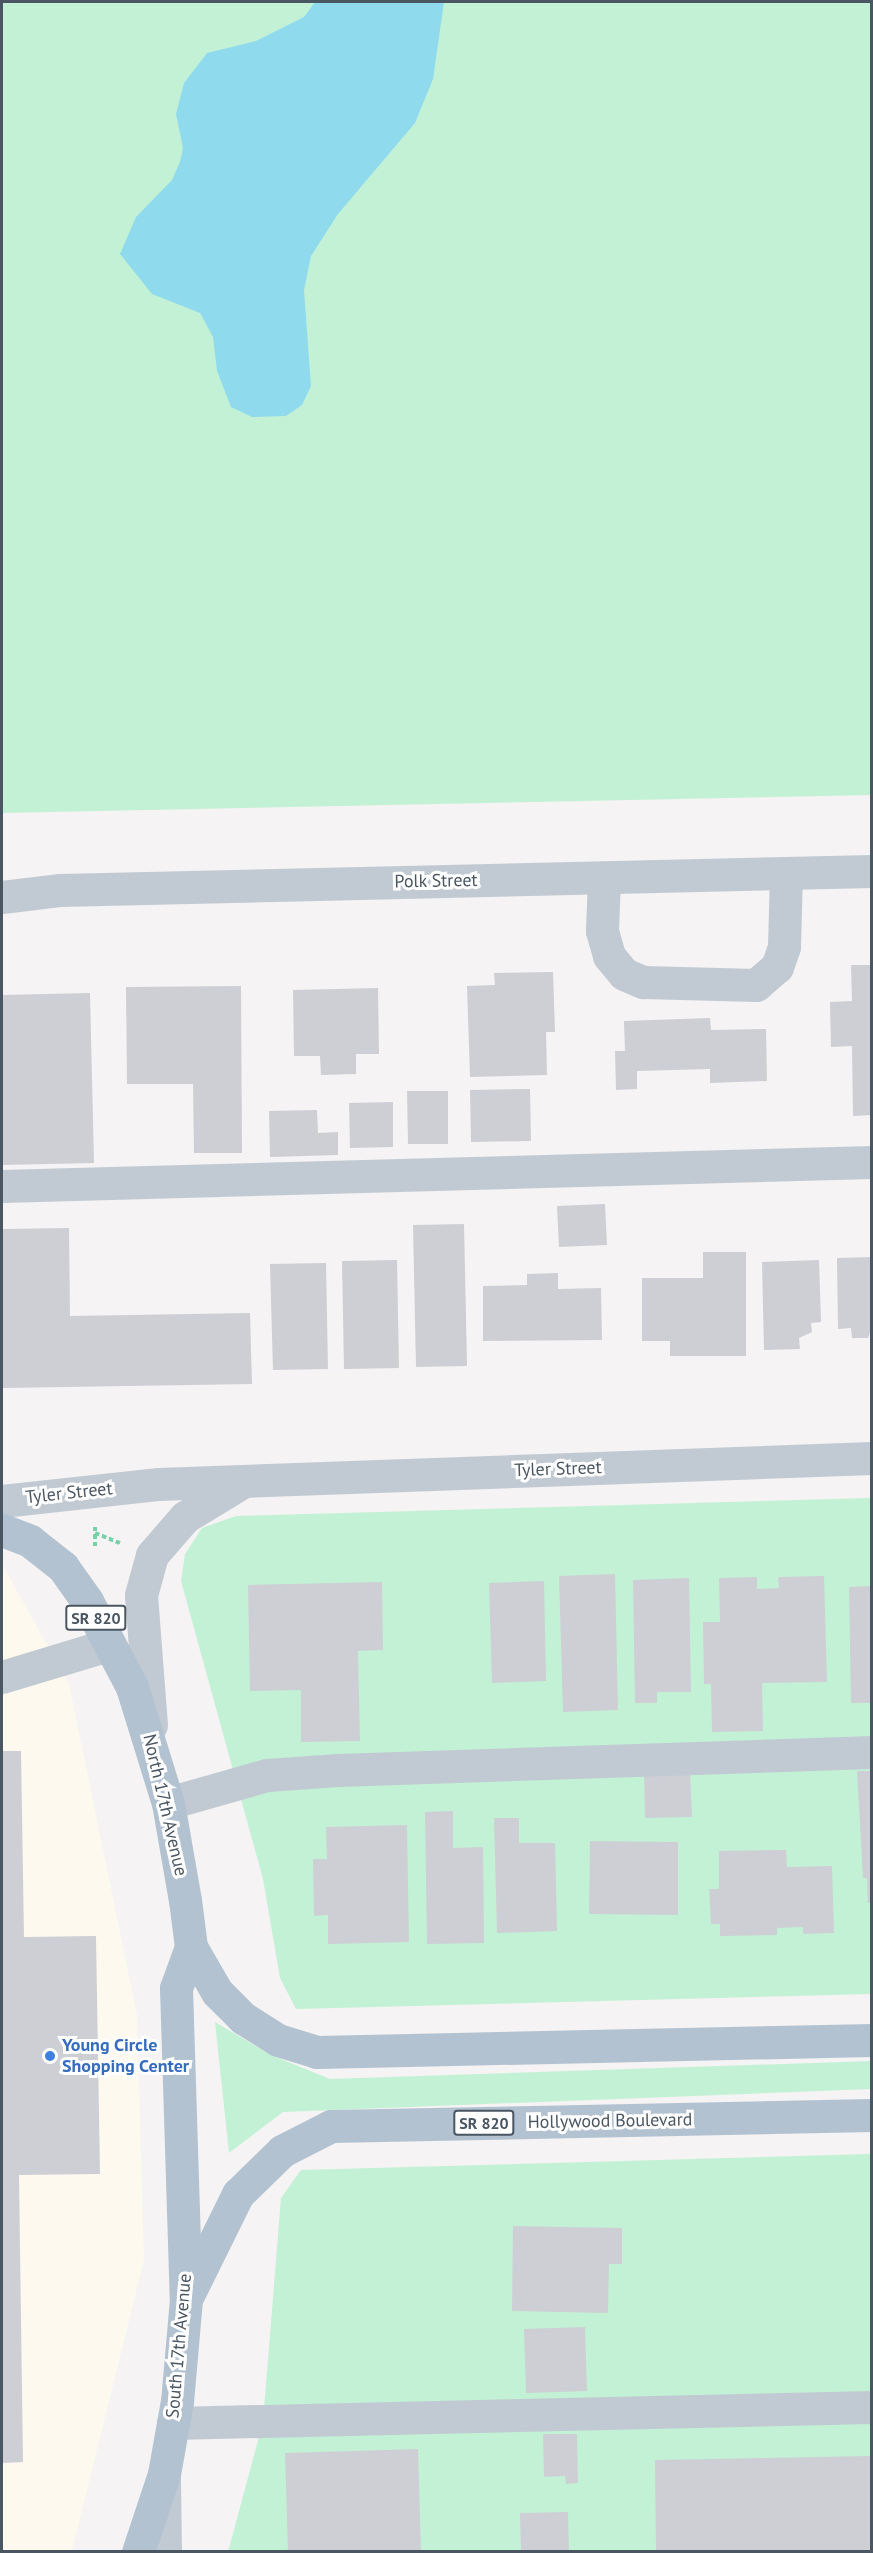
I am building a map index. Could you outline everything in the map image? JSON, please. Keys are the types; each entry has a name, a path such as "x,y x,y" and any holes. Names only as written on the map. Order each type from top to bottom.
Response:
{"main road":[{"name":"North 17th Avenue","path":"2,1530 30,1541 63,1567 87,1601 132,1687 152,1739 168,1803 191,1947 176,1988 183,2098"},
{"name":"SR 820","path":"191,1947 218,1992 243,2018 278,2040 317,2052 872,2040"},
{"name":"South 17th Avenue","path":"138,2552 164,2474 173,2423 186,2299 183,2098"},
{"name":"Hollywood Boulevard","path":"186,2299 238,2194 282,2151 331,2126 872,2115"}],"street":[{"name":"Polk Street","path":"2,897 59,890 872,871"},
{"path":"604,878 603,931 609,956 624,974 643,982 756,984 777,967 784,947 786,873"},
{"path":"2,1186 872,1162"},
{"name":"Tyler Street","path":"2,1500 245,1480 872,1458"},
{"name":"Tyler Street","path":"152,1739 141,1595 152,1555 184,1517 245,1480"},
{"path":"2,1677 108,1645"},
{"path":"168,1803 267,1775 338,1770 872,1752"},
{"path":"173,2423 872,2407"},
{"path":"164,2474 165,2552"}],"path":[{"path":"95,1533 131,1547"}],"shaded area":[{"path":"2,1564 69,1684 137,2015 144,2260 72,2551 2,2551"}],"green space":[{"path":"2,2 871,2 871,795 2,813"},
{"path":"871,1498 871,1994 296,2009 280,1978 263,1879 181,1581 185,1554 202,1528 236,1516"},
{"path":"215,2022 271,2055 330,2079 871,2061 871,2089 283,2112 229,2153"},
{"path":"871,2154 871,2551 228,2552 263,2422 281,2198 301,2170"}],"water":[{"path":"315,2 444,2 433,79 415,123 338,214 311,256 304,290 311,386 302,405 286,416 252,417 231,407 217,371 213,337 200,313 152,294 120,254 136,217 172,180 180,162 183,148 176,114 184,83 207,53 256,41 304,17"}],"building":[{"path":"851,965 872,965 872,1115 853,1116 852,1046 831,1047 830,1002 852,1001"},
{"path":"553,972 555,1032 546,1032 547,1075 470,1077 467,986 495,985 494,973"},
{"path":"241,986 242,1153 194,1153 193,1084 127,1084 126,987"},
{"path":"378,988 379,1054 356,1054 356,1074 321,1075 320,1056 294,1056 293,990"},
{"path":"90,993 94,1163 2,1165 2,995"},
{"path":"710,1018 711,1030 766,1029 767,1081 710,1083 710,1069 637,1071 637,1089 616,1090 615,1051 625,1051 624,1021"},
{"path":"530,1089 531,1141 471,1142 470,1090"},
{"path":"407,1091 448,1091 448,1144 408,1144"},
{"path":"393,1102 393,1147 350,1148 349,1103"},
{"path":"317,1110 318,1133 338,1132 338,1155 270,1157 269,1111"},
{"path":"605,1204 607,1245 559,1247 557,1206"},
{"path":"464,1224 467,1366 416,1367 413,1225"},
{"path":"69,1228 70,1316 250,1313 252,1384 2,1388 2,1229"},
{"path":"703,1252 746,1252 746,1356 670,1356 670,1341 642,1341 642,1278 703,1278"},
{"path":"872,1257 872,1327 868,1338 852,1338 851,1328 838,1329 837,1258"},
{"path":"397,1260 399,1368 344,1369 342,1261"},
{"path":"819,1260 821,1322 811,1323 812,1332 799,1338 800,1349 764,1350 762,1262"},
{"path":"326,1263 328,1369 273,1370 270,1264"},
{"path":"558,1273 558,1289 601,1288 602,1340 483,1341 483,1286 527,1285 527,1274"},
{"path":"615,1574 618,1710 563,1712 559,1576"},
{"path":"824,1576 827,1682 762,1683 763,1731 712,1732 711,1684 704,1684 703,1622 720,1622 719,1578 757,1577 757,1589 779,1588 778,1577"},
{"path":"689,1578 691,1692 657,1692 657,1703 635,1703 633,1580"},
{"path":"544,1581 546,1681 492,1683 489,1583"},
{"path":"382,1582 383,1650 358,1651 360,1741 301,1742 301,1690 250,1691 248,1585"},
{"path":"872,1586 872,1703 851,1703 849,1587"},
{"name":"Young Circle Shopping Center","path":"2,1751 21,1751 24,1937 96,1936 100,2174 19,2175 23,2462 2,2463"},
{"path":"857,1771 872,1771 872,1903 868,1903 867,1878 863,1878"},
{"path":"690,1772 692,1817 645,1818 644,1773"},
{"path":"453,1811 453,1848 483,1847 484,1943 427,1944 425,1812"},
{"path":"494,1818 519,1818 519,1843 555,1843 557,1931 497,1933"},
{"path":"407,1825 409,1942 328,1944 328,1915 314,1916 313,1859 327,1859 326,1827"},
{"path":"590,1841 678,1842 678,1915 589,1914"},
{"path":"786,1850 787,1867 832,1866 834,1933 803,1934 803,1927 777,1928 777,1935 720,1936 720,1924 711,1924 709,1889 719,1889 719,1851"},
{"path":"513,2226 622,2228 622,2264 609,2264 608,2313 512,2311"},
{"path":"585,2327 587,2391 526,2393 524,2329"},
{"path":"543,2434 577,2434 578,2483 566,2484 565,2476 544,2477"},
{"path":"418,2449 421,2552 288,2552 285,2453"},
{"path":"872,2456 872,2552 656,2552 655,2460"},
{"path":"568,2512 569,2552 521,2552 520,2513"}],"place":[{"name":"Young Circle Shopping Center","path":"50,2056"}]}
